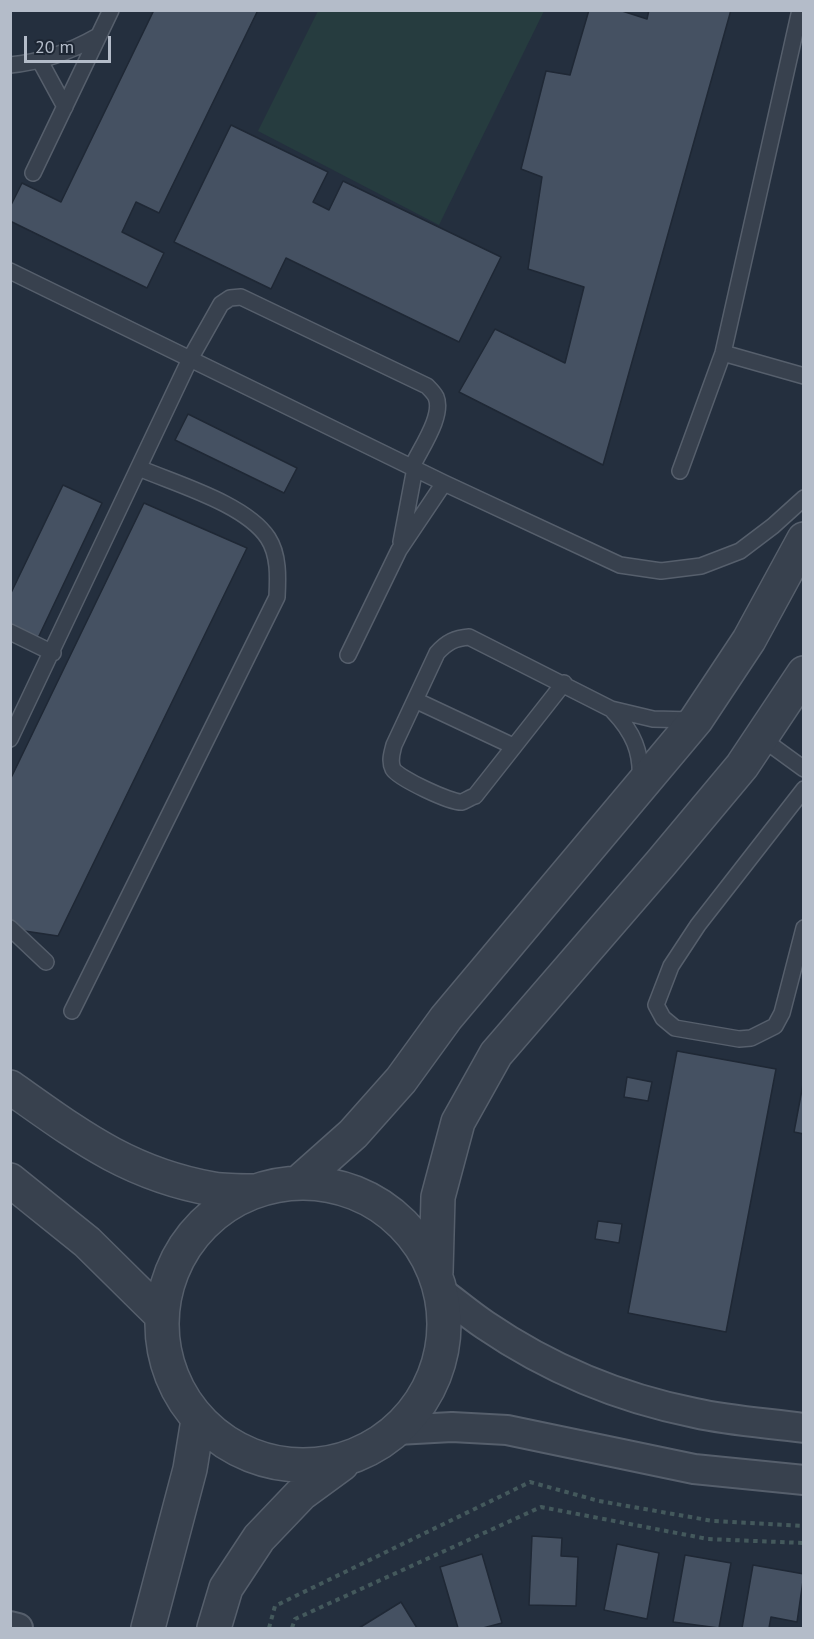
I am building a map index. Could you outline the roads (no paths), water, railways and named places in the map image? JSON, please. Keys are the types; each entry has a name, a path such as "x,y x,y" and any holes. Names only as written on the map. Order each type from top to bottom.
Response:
{"street":[{"path":"299,1182 353,1134 401,1080 446,1018 696,720 749,640 804,539"},
{"path":"214,1629 226,1588 259,1538 301,1494 350,1458 375,1446 397,1430 428,1390 444,1342 439,1283 438,1197 458,1122 496,1054 742,766 804,673"},
{"path":"10,1087 84,1140 128,1164 168,1179 214,1189 254,1191 299,1182 342,1187 382,1206 415,1236 439,1283 485,1325 532,1354 601,1386 632,1397 694,1413 804,1428"},
{"path":"10,1180 87,1242 162,1316"},
{"path":"254,1191 225,1206 200,1228 181,1254 168,1284 162,1316 164,1353 177,1389 198,1420 231,1446 269,1462 310,1466 350,1458"},
{"path":"148,1629 190,1469 198,1420"},
{"path":"397,1430 452,1427 507,1430 694,1469 804,1480"},
{"path":"10,1626 18,1629"}],"lane":[{"path":"33,173 111,10"},
{"path":"680,471 723,352 800,10"},
{"path":"10,65 40,61 70,51 98,36"},
{"path":"40,61 65,107"},
{"path":"10,271 444,483 620,565 661,571 701,566 740,551 804,498"},
{"path":"10,739 53,653 190,359 221,304 230,298 241,297 428,386 436,396 438,409 435,422 413,468 399,550"},
{"path":"723,352 804,376"},
{"path":"72,1011 277,597 278,567 268,539 248,517 222,503 139,468"},
{"path":"348,655 399,550 444,483"},
{"path":"10,632 53,653"},
{"path":"564,683 475,796 462,802 450,799 405,780 393,770 390,758 393,745 436,653 445,644 457,638 469,637 564,683 611,709 653,719 696,720"},
{"path":"415,700 513,746"},
{"path":"611,709 626,724 636,743 641,765 640,786"},
{"path":"760,737 804,769"},
{"path":"804,789 698,925 671,966 656,1005 658,1012 675,1028 739,1039 751,1038 776,1026 782,1014 804,928"},
{"path":"10,928 46,962"}]}
